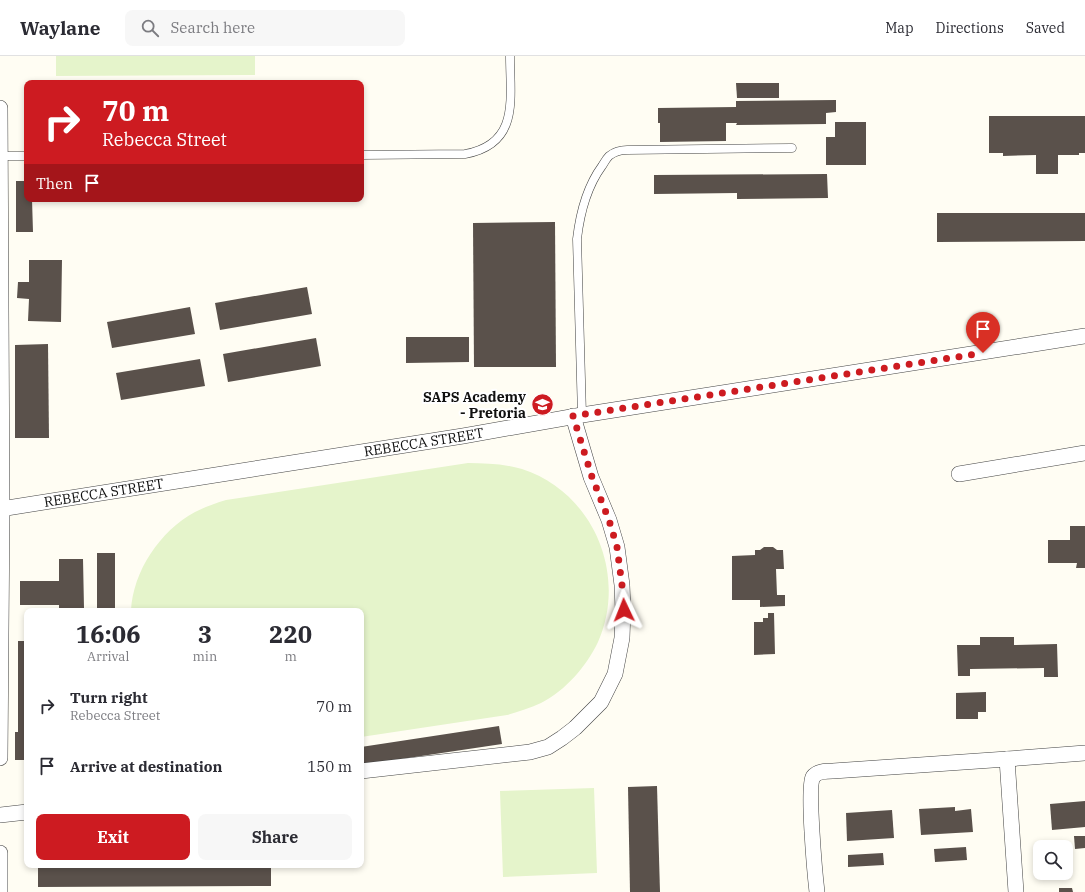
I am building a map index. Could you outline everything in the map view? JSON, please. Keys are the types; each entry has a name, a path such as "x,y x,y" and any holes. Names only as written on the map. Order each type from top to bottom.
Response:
{"street":[{"path":"0,108 0,758"},
{"name":"REBECCA STREET","path":"1,509 463,436 577,415 1085,336"},
{"path":"364,771 530,752 548,748 575,728 601,702 615,674 622,638 624,610 622,585 617,547 609,520 592,477 577,415"},
{"path":"959,474 1085,453"},
{"path":"817,892 810,802 812,778 816,775 833,770 1085,753"},
{"path":"1007,759 1016,892"},
{"path":"0,815 24,812"},
{"path":"0,854 0,892"}],"lane":[{"path":"364,155 465,154 484,149 492,144 505,128 509,118 510,56"},
{"path":"577,415 577,240 579,222 589,189 598,171 610,155 622,150 792,148"},
{"path":"0,156 24,156"}],"green space":[{"path":"56,56 255,56 255,75 56,76"},
{"path":"468,463 495,464 522,469 547,480 568,496 585,516 598,539 606,563 609,590 606,616 598,642 588,660 567,685 550,698 524,710 507,715 364,737 364,608 131,608 137,581 143,567 160,541 182,520 203,508 226,500"},
{"path":"594,788 597,873 503,877 500,791"}],"building":[{"path":"736,83 779,83 779,98 737,98"},
{"path":"836,100 836,112 826,113 826,124 736,125 737,123 726,123 726,141 660,142 658,108 736,107 736,101"},
{"path":"989,116 1085,116 1085,153 1079,153 1079,155 1058,155 1058,174 1036,174 1036,155 1003,156 1003,153 989,153"},
{"path":"835,122 866,122 866,165 826,165 826,137 835,137"},
{"path":"827,174 828,198 737,199 737,193 654,194 654,175"},
{"path":"16,181 24,181 24,202 32,202 33,232 16,232"},
{"path":"937,213 1085,213 1085,241 937,242"},
{"path":"555,222 556,367 474,367 473,223"},
{"path":"29,260 62,260 61,322 28,321 29,299 17,298 18,282 29,282"},
{"path":"307,287 312,314 220,330 215,303"},
{"path":"190,307 195,334 112,348 107,322"},
{"path":"406,337 469,337 469,362 406,363"},
{"path":"316,338 321,366 228,382 223,354"},
{"path":"48,344 49,438 15,438 15,345"},
{"path":"200,359 205,386 121,400 116,373"},
{"path":"1070,526 1085,526 1085,568 1076,568 1077,563 1048,563 1048,540 1070,540"},
{"path":"764,547 773,547 777,550 783,550 784,569 776,569 777,595 785,595 785,606 760,607 760,600 732,600 732,556 755,555 755,550 760,550"},
{"path":"97,553 115,553 115,608 97,608"},
{"path":"59,559 83,559 84,608 59,608 59,605 20,605 20,581 59,581"},
{"path":"768,613 774,613 775,654 754,655 754,622 763,622 763,618 768,618"},
{"path":"980,637 1014,637 1014,645 1057,644 1058,677 1044,677 1044,668 970,669 970,676 958,676 957,645 980,645"},
{"path":"18,641 24,641 24,760 15,760 15,732 18,732"},
{"path":"986,692 986,712 978,712 978,719 956,719 956,693"},
{"path":"499,726 502,744 364,765 364,747"},
{"path":"657,786 660,892 630,892 628,787"},
{"path":"1085,801 1085,827 1052,830 1050,804"},
{"path":"955,807 955,811 971,809 973,832 921,835 919,809"},
{"path":"892,810 894,838 847,841 846,813"},
{"path":"1074,836 1085,836 1085,848 1075,849"},
{"path":"966,847 967,860 935,862 934,849"},
{"path":"883,853 884,865 848,867 848,855"},
{"path":"38,868 271,868 271,886 38,887"},
{"path":"1059,888 1072,888 1073,892 1059,892"}],"place":[{"name":"SAPS Academy - Pretoria","path":"542,405"}],"route":[{"path":"624,610 617,547 609,520 592,477 573,416 983,353"}]}
